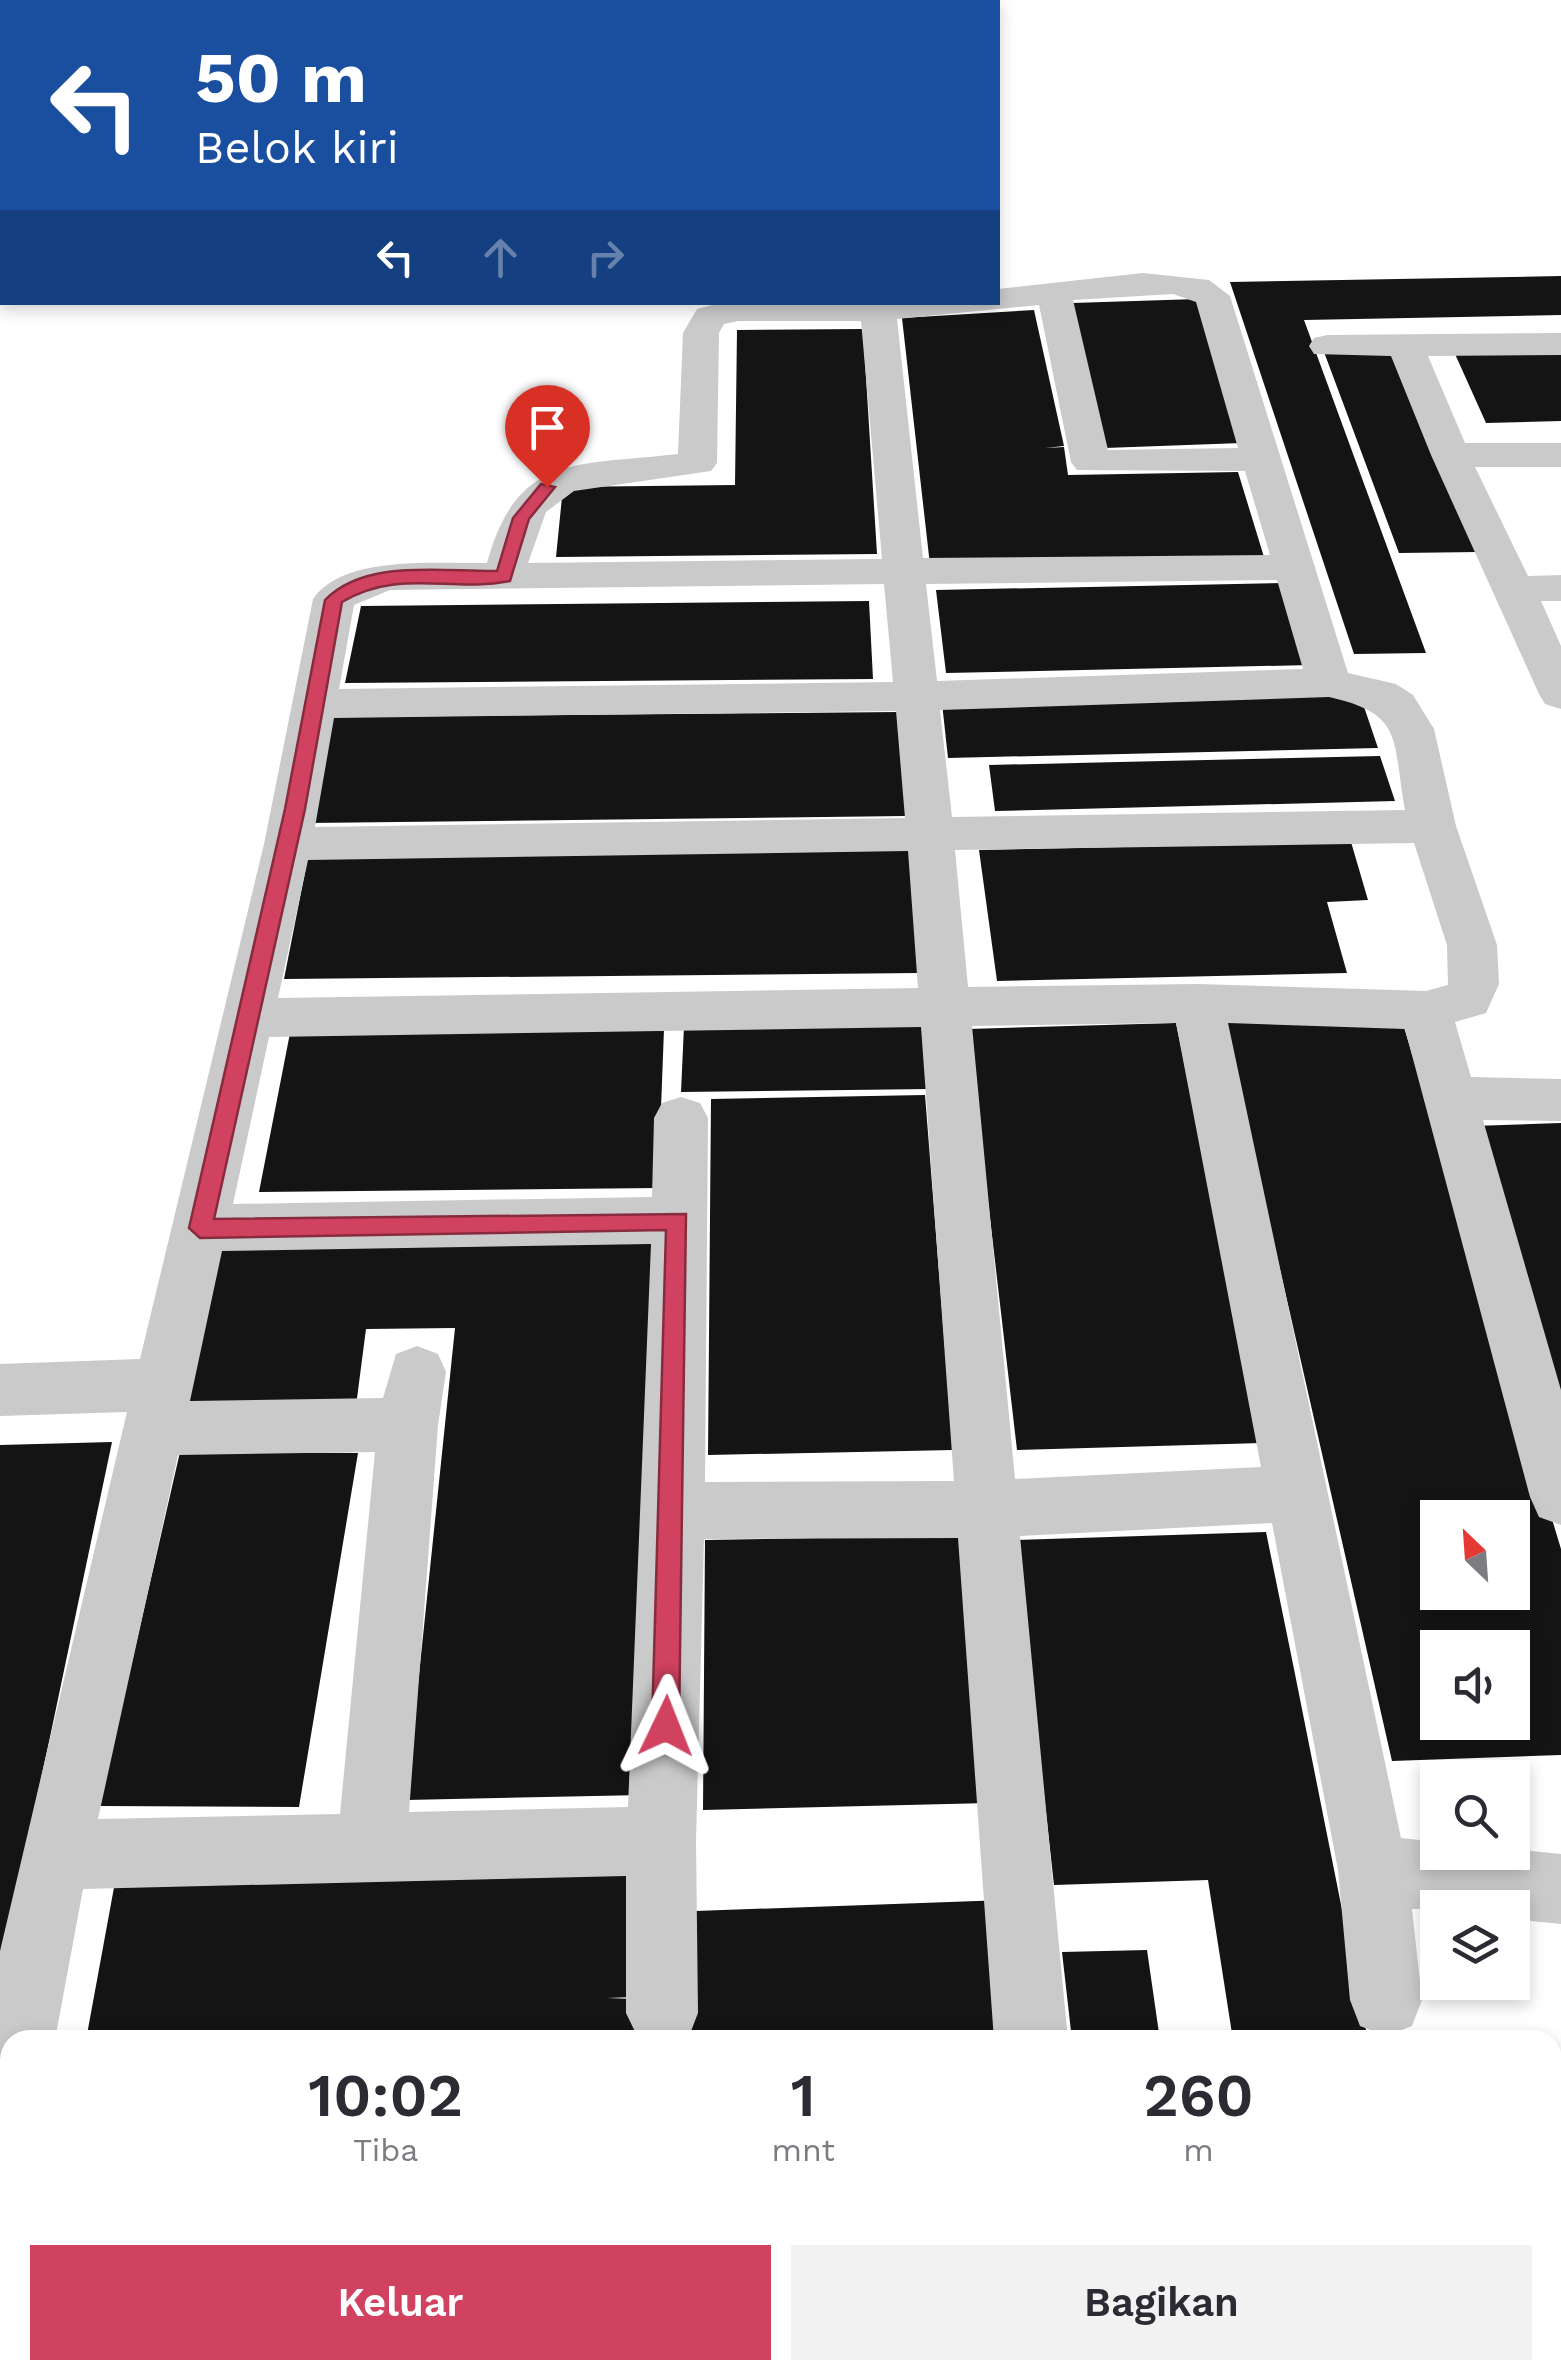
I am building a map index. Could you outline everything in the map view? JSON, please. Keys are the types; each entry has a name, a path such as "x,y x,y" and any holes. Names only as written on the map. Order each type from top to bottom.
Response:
{"street":[{"path":"1000,300 1155,284 1207,291 1264,459 1329,683"},
{"path":"1054,294 1091,462 1264,459"},
{"path":"504,577 521,518 547,487 564,480 696,462 701,334 710,317 737,310 878,310 937,305"},
{"path":"878,310 930,831 941,1006 1029,2030"},
{"path":"1327,346 1561,344"},
{"path":"1404,345 1450,455 1561,694"},
{"path":"1450,455 1561,455"},
{"path":"20,2030 55,1854 288,844 334,600 341,593 390,577 1296,567"},
{"path":"1514,589 1561,588"},
{"path":"249,1018 1198,1003 1426,1010 1468,1000 1474,984 1472,945 1432,826 1412,728 1397,705 1364,688 1329,683 916,696 317,704"},
{"path":"288,844 1432,826"},
{"path":"1198,1003 1373,1870 1386,2000"},
{"path":"1426,1010 1561,1497"},
{"path":"1452,1098 1561,1100"},
{"path":"662,2013 661,1841 674,1511 681,1118"},
{"path":"200,1228 678,1220"},
{"path":"0,1390 159,1406 412,1399 371,1851"},
{"path":"674,1511 985,1509 1299,1493"},
{"path":"55,1854 371,1851 661,1841"},
{"path":"1373,1870 1561,1889"}],"building":[{"path":"1561,276 1561,315 1304,320 1426,653 1354,654 1230,282"},
{"path":"1198,299 1242,443 1105,448 1072,303"},
{"path":"1034,310 1064,446 1045,448 1064,447 1068,475 1238,472 1264,557 930,565 902,318"},
{"path":"863,329 877,554 556,557 563,487 735,485 737,330"},
{"path":"1395,351 1479,552 1399,553 1324,352"},
{"path":"1561,352 1561,421 1486,423 1455,354"},
{"path":"1285,583 1310,665 946,673 936,590"},
{"path":"869,601 873,679 345,683 361,606"},
{"path":"1360,695 1378,748 948,758 942,703"},
{"path":"899,712 906,816 309,823 330,717"},
{"path":"1380,756 1395,801 995,811 989,765"},
{"path":"1351,842 1368,900 1327,902 1347,973 997,981 979,850"},
{"path":"911,846 920,973 284,979 309,852"},
{"path":"1400,1014 1561,1549 1561,1755 1392,1761 1223,1019"},
{"path":"927,1023 932,1089 681,1092 684,1026"},
{"path":"1176,1023 1262,1443 1017,1450 968,1029"},
{"path":"664,1029 658,1188 259,1192 290,1033"},
{"path":"925,1095 953,1450 708,1455 711,1099"},
{"path":"1561,1123 1561,1400 1473,1126"},
{"path":"658,1242 643,1795 406,1800 455,1328 366,1329 356,1406 187,1408 218,1250"},
{"path":"112,1442 50,1737 0,1966 0,1445"},
{"path":"180,1452 358,1453 299,1807 99,1806"},
{"path":"1266,1532 1366,2030 1231,2030 1208,1880 1054,1885 1016,1540"},
{"path":"968,1535 989,1803 703,1810 705,1540"},
{"path":"638,1864 636,1997 607,1998 635,1999 635,2030 88,2030 115,1882"},
{"path":"1005,1900 1018,2030 667,2030 668,1912"},
{"path":"1147,1950 1159,2030 1071,2030 1062,1952"}],"route":[{"path":"547,487 521,518 504,577 390,577 362,583 334,600 295,809 200,1228 678,1220 666,1726"}]}
